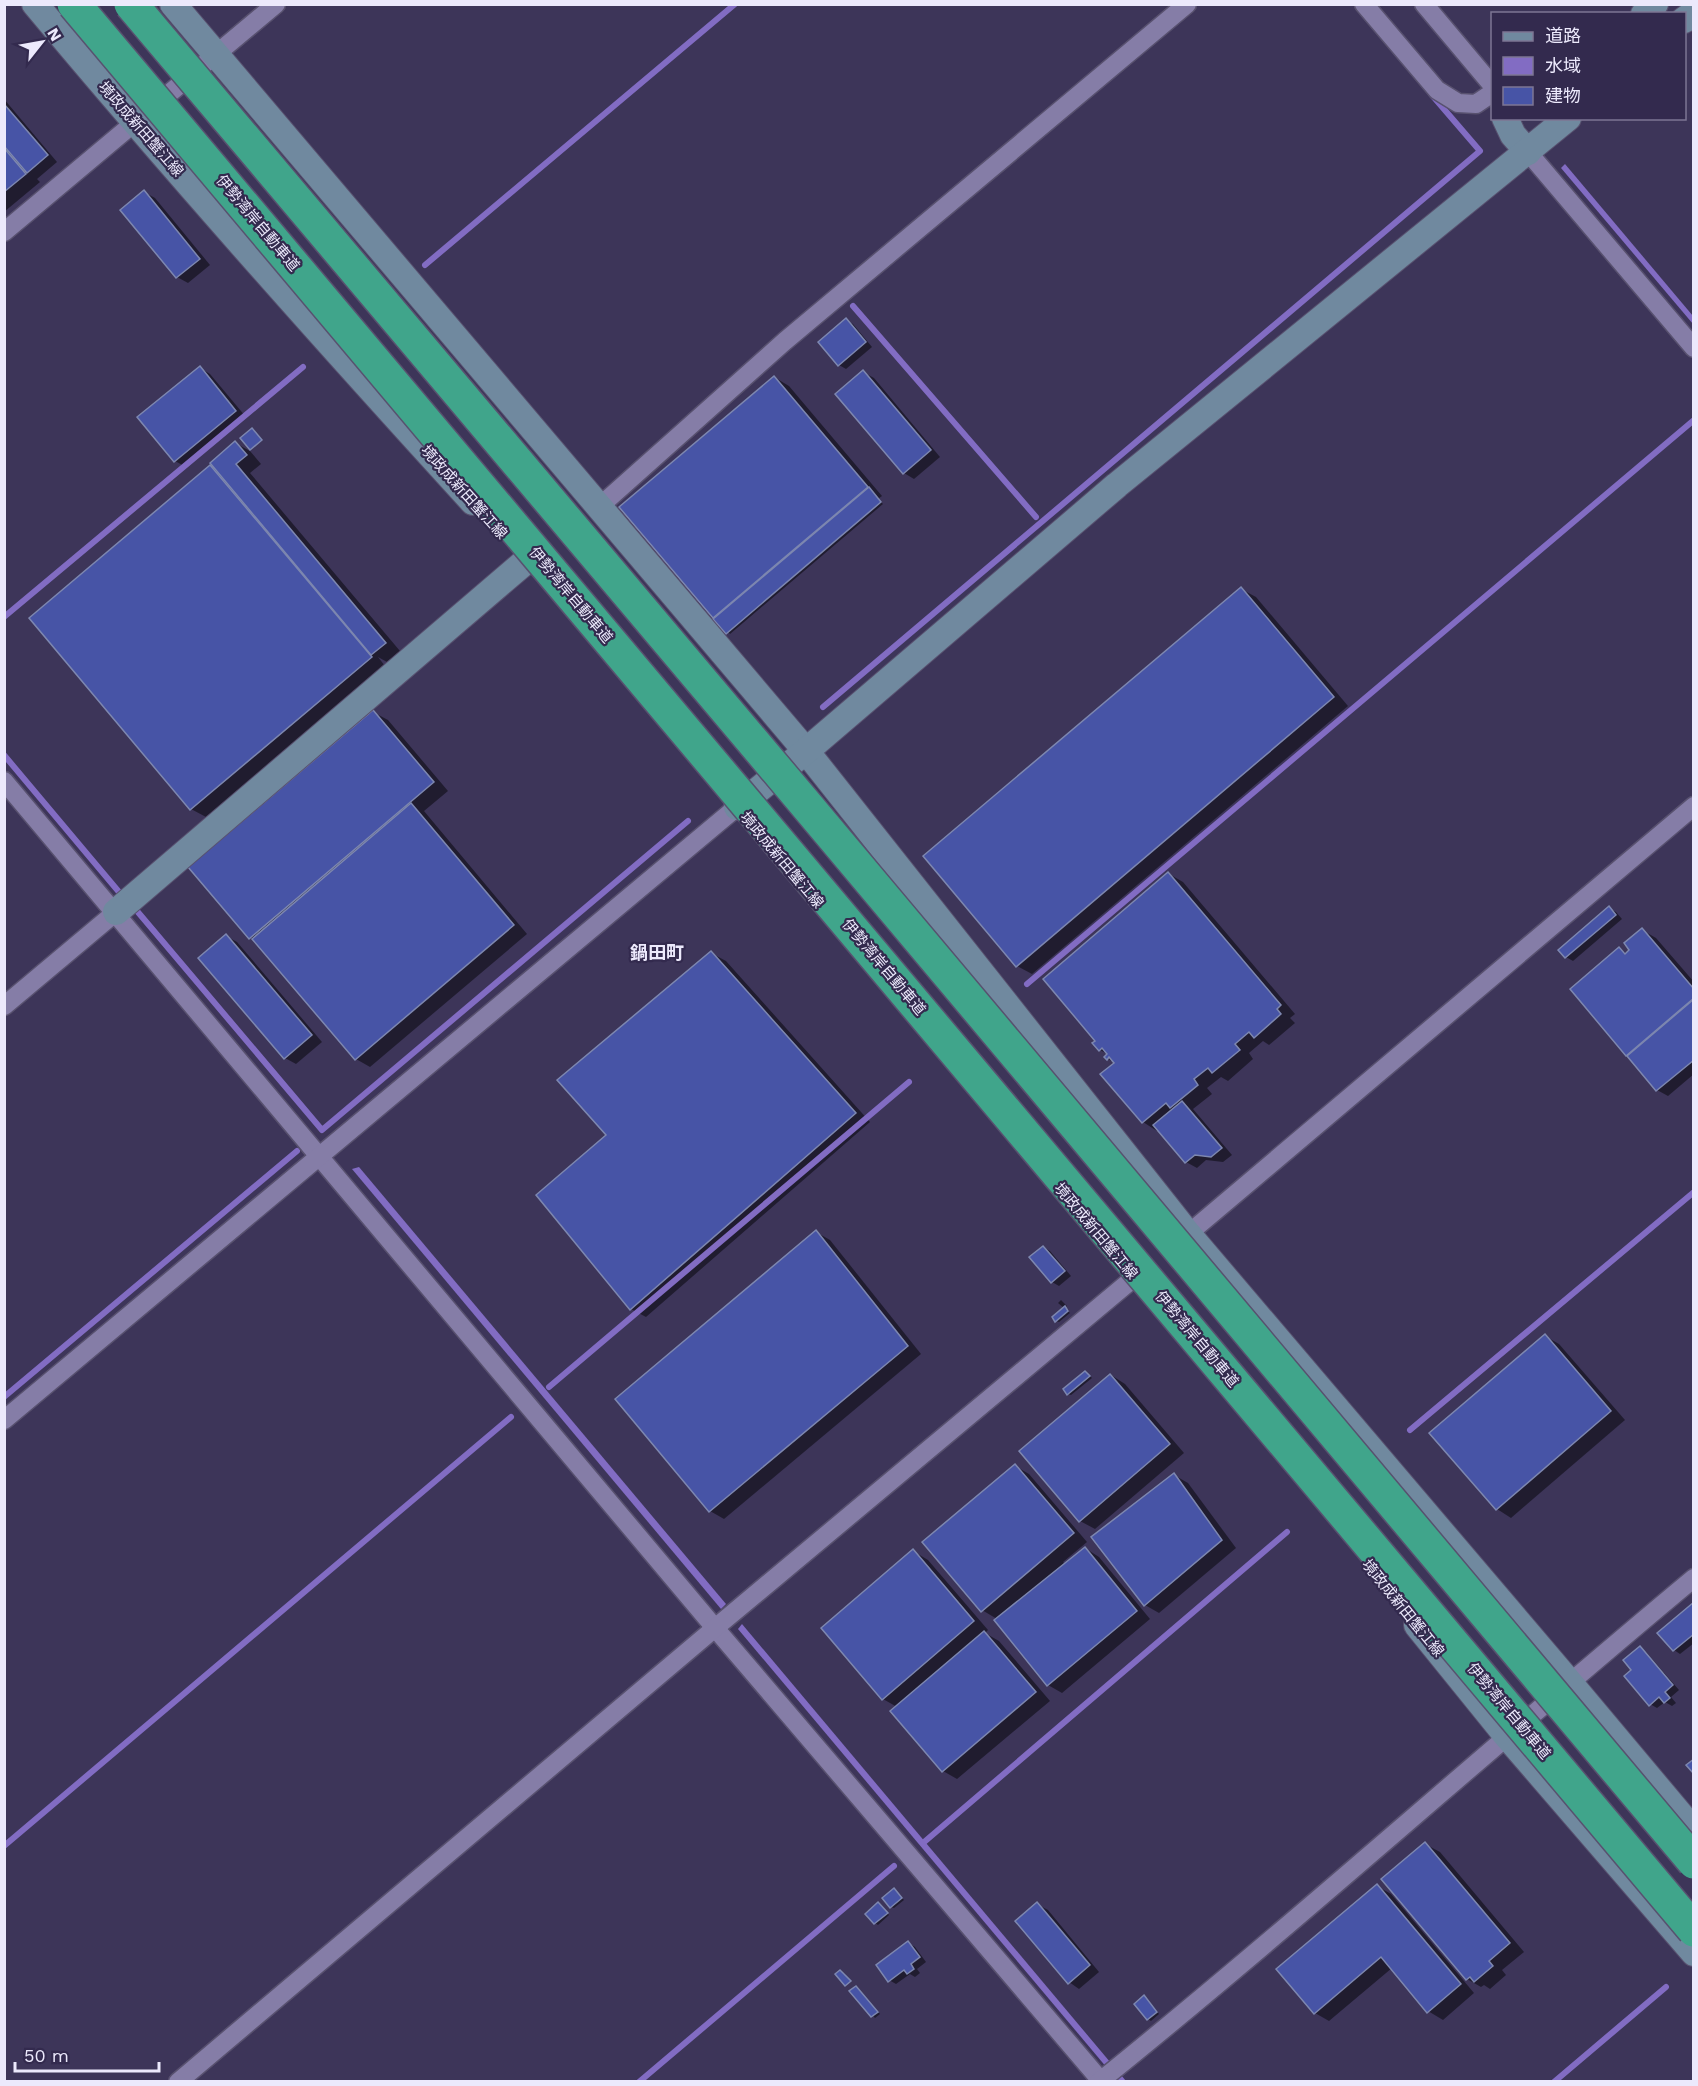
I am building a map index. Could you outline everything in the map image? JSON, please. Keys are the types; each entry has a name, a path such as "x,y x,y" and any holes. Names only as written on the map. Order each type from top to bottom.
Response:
{"highway":[{"name":"伊勢湾岸自動車道","path":"74,4 1694,1930"},
{"path":"131,4 793,788 1694,1862"}],"main road":[{"name":"境政成新田蟹江線","path":"35,4 134,122 318,332 526,561 737,807 1135,1277 1506,1736 1694,1953"},
{"path":"173,4 806,751 1188,1234 1694,1831"},
{"path":"1507,120 1513,135 1528,152"},
{"path":"737,807 806,751 1117,485 1566,120"},
{"path":"116,912 526,561"}],"street":[{"path":"4,232 276,4"},
{"path":"599,507 785,341 1187,4"},
{"path":"1364,4 1437,90 1458,103 1476,104 1491,94"},
{"path":"1424,4 1491,84"},
{"path":"1528,152 1694,348"},
{"path":"4,781 715,1628 1102,2079 1299,1915 1569,1682 1694,1578"},
{"path":"1188,1234 1694,806"},
{"path":"4,1420 737,807"},
{"path":"4,1006 116,912"},
{"path":"177,2082 1135,1277"}],"water":[{"path":"1565,164 1693,316 1693,324 1561,168"},
{"path":"359,1167 726,1604 721,1609 352,1169"},
{"path":"742,1624 1126,2081 1118,2081 738,1629"}],"building":[{"path":"4,104 48,155 27,173 4,146"},
{"path":"4,148 26,174 4,192"},
{"path":"144,190 200,259 176,278 120,210"},
{"path":"846,318 866,342 838,366 818,342"},
{"path":"200,366 236,411 174,462 137,417"},
{"path":"863,370 931,450 903,474 835,394"},
{"path":"774,376 868,487 713,618 619,507"},
{"path":"252,428 262,440 250,450 240,438"},
{"path":"235,441 247,455 236,464 386,643 371,655 210,463"},
{"path":"210,465 372,657 190,810 29,618"},
{"path":"869,487 881,502 726,634 713,619"},
{"path":"1241,587 1334,697 1016,967 923,856"},
{"path":"373,710 434,782 249,939 188,867"},
{"path":"411,803 514,925 355,1060 252,939"},
{"path":"1168,872 1281,1005 1277,1009 1281,1014 1254,1038 1249,1032 1235,1044 1240,1050 1212,1073 1208,1068 1194,1079 1198,1085 1170,1108 1166,1103 1142,1123 1100,1074 1114,1063 1109,1057 1107,1060 1104,1057 1107,1054 1102,1048 1099,1051 1092,1043 1095,1041 1043,979"},
{"path":"1609,906 1616,915 1565,958 1558,950"},
{"path":"1642,928 1694,989 1694,998 1626,1056 1570,989 1619,947 1625,954 1629,950 1624,943"},
{"path":"226,934 312,1035 284,1059 198,958"},
{"path":"711,951 856,1113 630,1310 536,1195 606,1135 557,1080"},
{"path":"1694,999 1694,1060 1656,1091 1627,1056"},
{"path":"1182,1101 1222,1148 1211,1157 1195,1155 1185,1163 1153,1125"},
{"path":"816,1230 908,1346 709,1512 615,1399"},
{"path":"1043,1246 1065,1271 1051,1283 1029,1257"},
{"path":"1065,1306 1068,1311 1055,1322 1052,1317"},
{"path":"1545,1334 1611,1411 1496,1510 1429,1433"},
{"path":"1085,1371 1090,1376 1067,1395 1063,1389"},
{"path":"1110,1374 1170,1444 1079,1522 1019,1451"},
{"path":"1015,1464 1074,1533 981,1612 922,1542"},
{"path":"1174,1473 1222,1540 1144,1606 1091,1537"},
{"path":"1085,1547 1137,1611 1047,1686 994,1620"},
{"path":"913,1549 974,1621 882,1700 821,1628"},
{"path":"1694,1602 1694,1634 1673,1651 1657,1633"},
{"path":"984,1631 1036,1692 942,1772 890,1711"},
{"path":"1640,1646 1673,1685 1665,1692 1670,1698 1664,1703 1659,1697 1649,1706 1624,1676 1631,1670 1623,1660"},
{"path":"1694,1759 1694,1774 1686,1765"},
{"path":"1425,1842 1510,1943 1489,1961 1493,1966 1474,1982 1470,1977 1466,1980 1381,1879"},
{"path":"1377,1884 1461,1984 1427,2013 1381,1957 1314,2014 1276,1969"},
{"path":"894,1888 902,1898 890,1908 882,1898"},
{"path":"878,1902 888,1913 874,1924 865,1914"},
{"path":"1037,1902 1090,1965 1068,1984 1015,1921"},
{"path":"908,1941 920,1957 911,1964 914,1969 907,1974 904,1970 888,1982 876,1965"},
{"path":"840,1970 851,1981 845,1986 835,1974"},
{"path":"856,1986 878,2012 871,2017 849,1991"},
{"path":"1144,1995 1157,2012 1147,2020 1134,2004"}],"waterway":[{"path":"425,265 735,4"},
{"path":"823,707 1480,151 1431,94"},
{"path":"853,306 1036,517"},
{"path":"4,617 303,367"},
{"path":"1027,984 1694,420"},
{"path":"4,755 119,892"},
{"path":"137,911 322,1130 688,821"},
{"path":"549,1387 909,1082"},
{"path":"4,1397 297,1151"},
{"path":"1410,1430 1694,1192"},
{"path":"4,1846 511,1417"},
{"path":"923,1843 1287,1532"},
{"path":"639,2082 894,1866"},
{"path":"1554,2082 1666,1987"}],"district":[{"name":"鍋田町","path":"657,953"}]}
